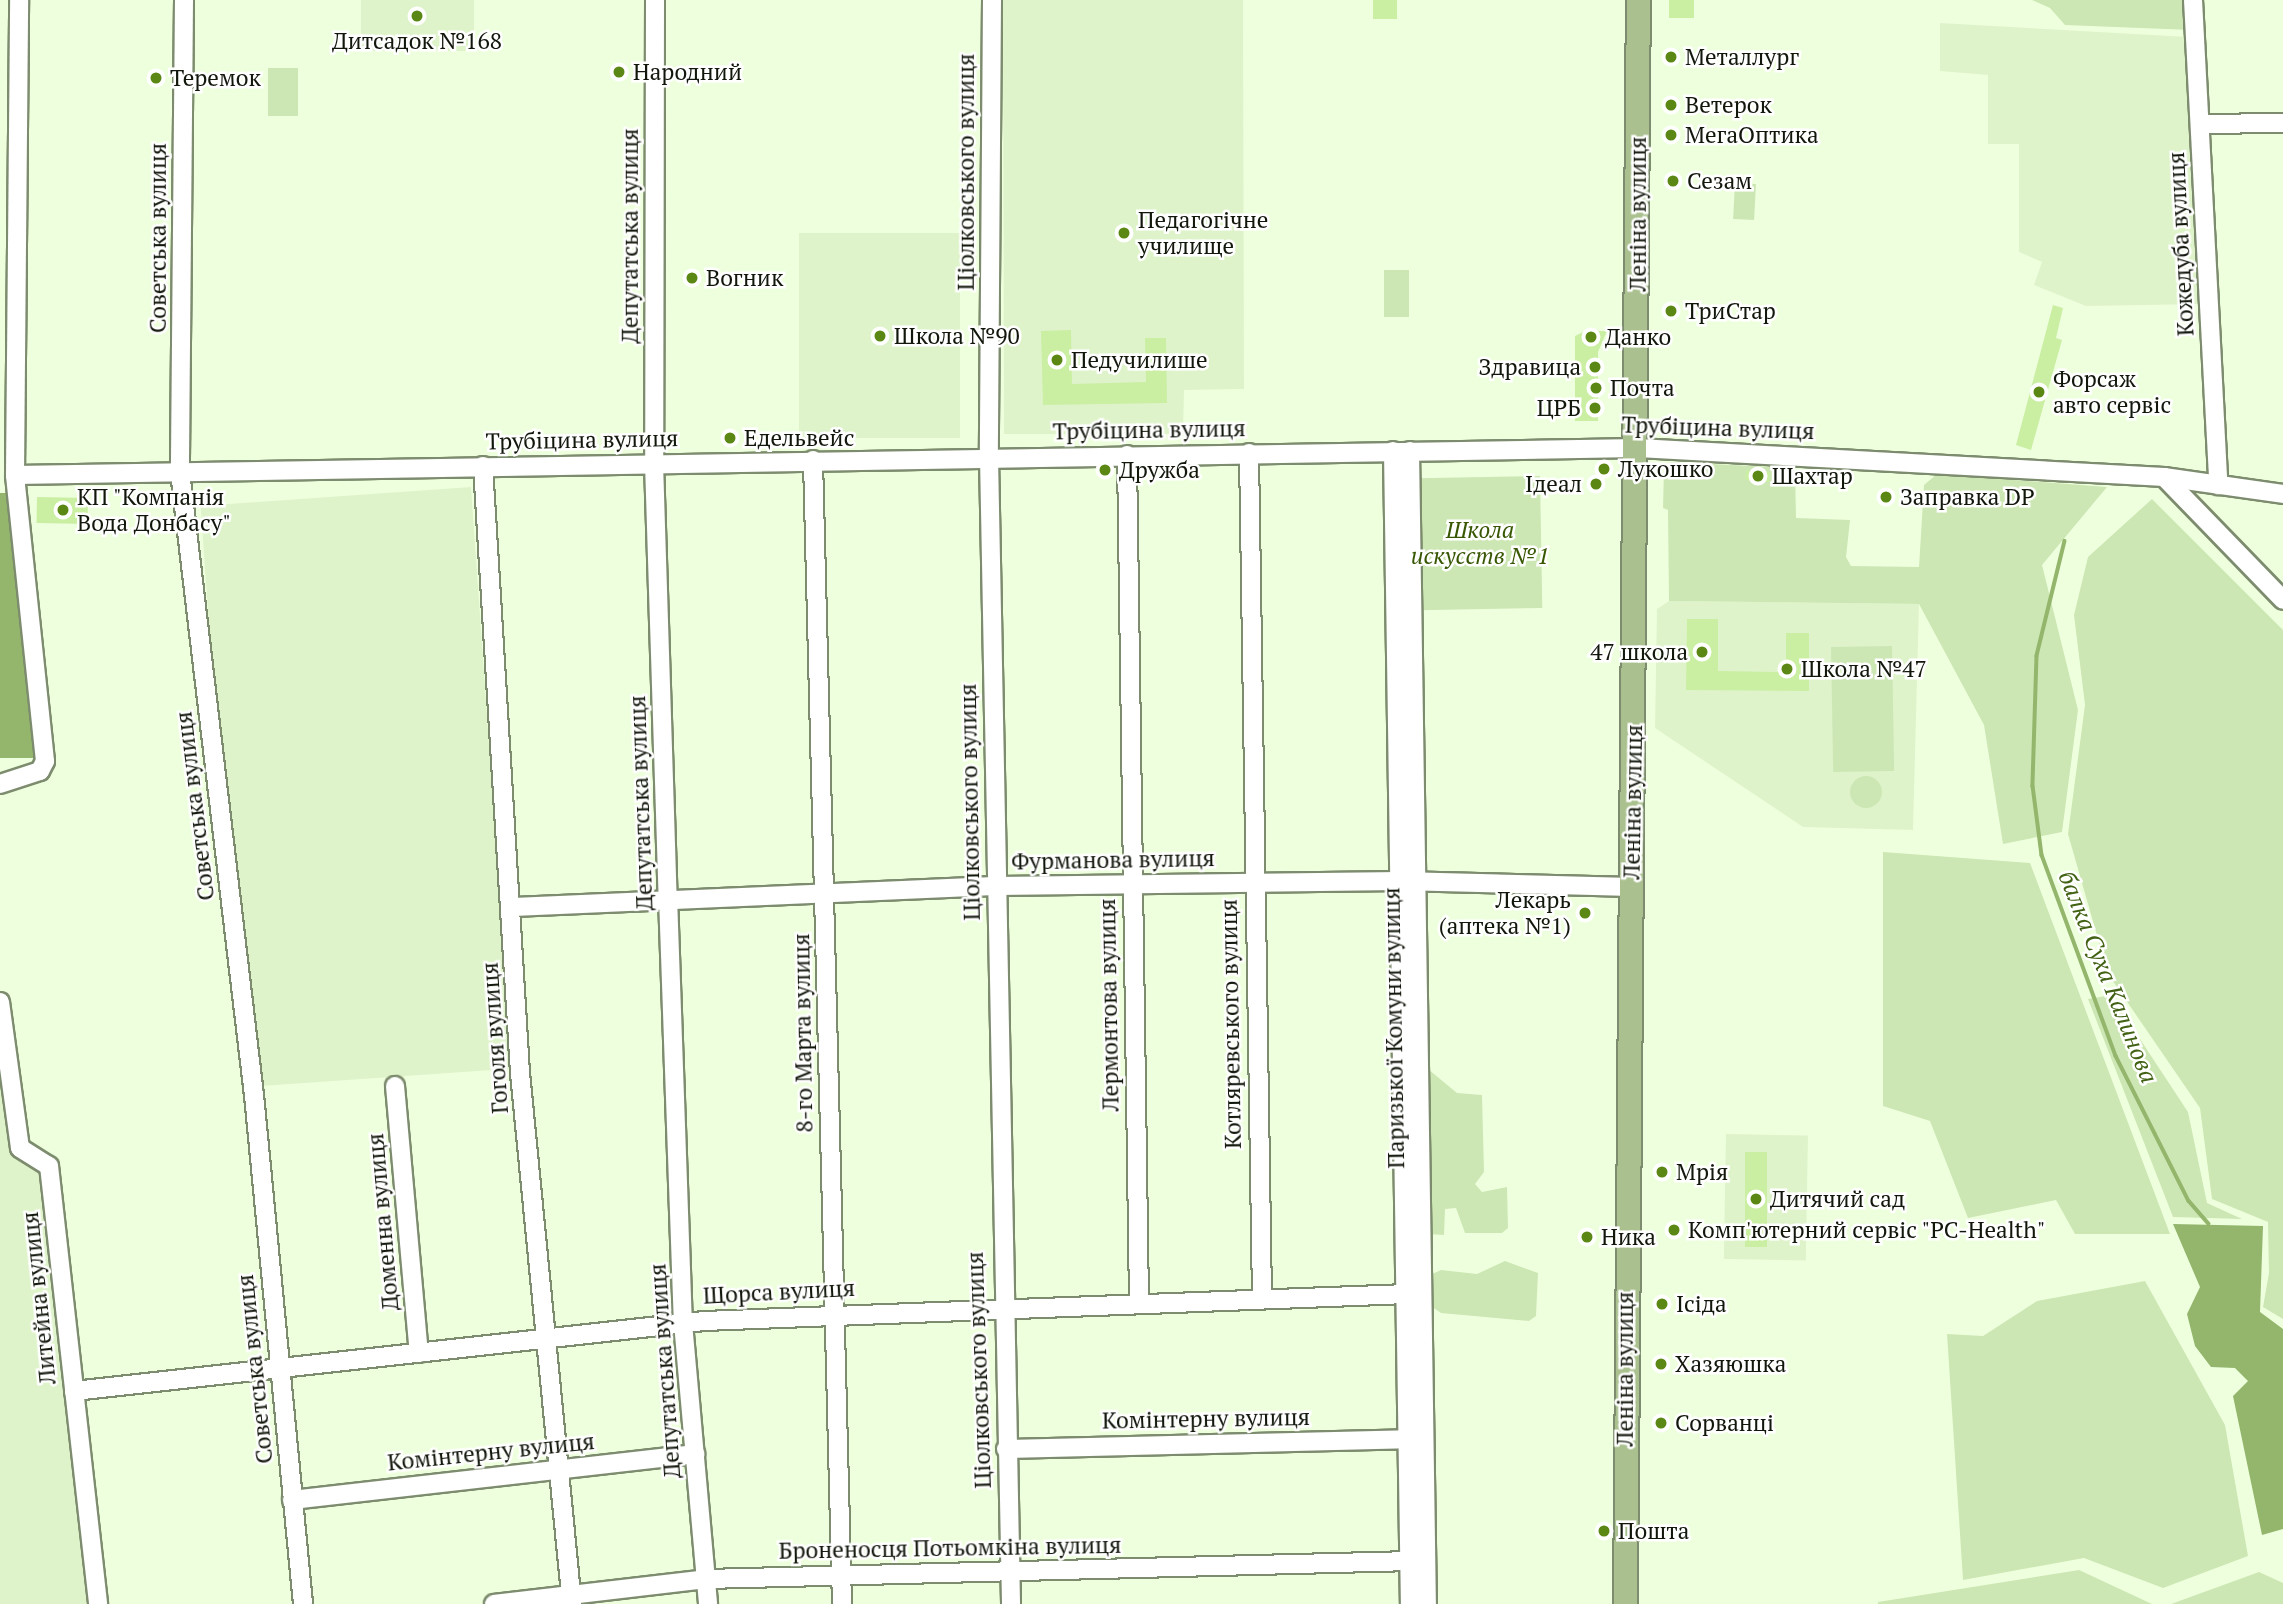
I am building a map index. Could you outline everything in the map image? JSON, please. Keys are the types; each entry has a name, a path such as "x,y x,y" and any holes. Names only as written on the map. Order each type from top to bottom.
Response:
{"main road":[{"name":"Леніна вулиця","path":"1625,1604 1638,448 1638,0"}],"street":[{"path":"0,785 40,771 45,761 15,475 19,0"},
{"name":"Советська вулиця","path":"184,0 180,471 254,1096 303,1604"},
{"name":"Депутатська вулиця","path":"655,0 654,463 668,897 683,1323 708,1604"},
{"name":"Ціолковського вулиця","path":"992,0 989,457 1001,1307 1010,1604"},
{"name":"Кожедуба вулиця","path":"2193,0 2218,485"},
{"path":"2200,124 2283,123"},
{"name":"Трубіцина вулиця","path":"15,475 1638,448 2164,477 2283,495"},
{"name":"Паризької Комуни вулиця","path":"1402,451 1408,881 1427,1604"},
{"name":"Котляревського вулиця","path":"1249,453 1253,883 1262,1299"},
{"name":"Лермонтова вулиця","path":"1126,455 1139,1303"},
{"name":"8-го Марта вулиця","path":"813,460 842,1604"},
{"name":"Гоголя вулиця","path":"483,466 520,1073 571,1599"},
{"path":"2164,477 2283,600"},
{"name":"Паризької Комуни вулиця","path":"1408,881 1406,1294 1410,1604"},
{"name":"Фурманова вулиця","path":"511,907 824,890 997,886 1408,881 1632,887"},
{"name":"Литейна вулиця","path":"0,1002 20,1147 49,1166 98,1604"},
{"name":"Доменна вулиця","path":"395,1086 419,1353"},
{"name":"Щорса вулиця","path":"74,1391 683,1323 834,1313 1406,1294"},
{"name":"Комінтерну вулиця","path":"1006,1449 1408,1439"},
{"name":"Комінтерну вулиця","path":"292,1500 695,1454"},
{"name":"Броненосця Потьомкіна вулиця","path":"494,1604 571,1599 706,1579 1410,1561"}],"shaded area":[{"name":"Дитсадок №168","path":"361,0 474,0 474,51 361,51"},
{"name":"Педагогічне училище","path":"1003,0 1243,0 1244,389 1184,390 1183,434 1004,434"},
{"path":"1940,23 2188,37 2202,304 2086,306 2034,285 2042,262 2019,252 2019,144 1988,144 1988,75 1940,71"},
{"name":"Школа №90","path":"799,233 960,233 960,438 799,438"},
{"path":"471,487 512,1069 241,1087 201,506"},
{"path":"0,493 6,493 40,758 0,758"},
{"name":"Школа №47","path":"1669,601 1919,604 1913,830 1803,827 1655,728 1657,609"},
{"path":"0,1016 18,1151 36,1160 38,1174 45,1174 93,1604 0,1604"},
{"path":"1726,1134 1808,1135 1806,1260 1724,1259"},
{"path":"2173,1224 2263,1226 2260,1312 2283,1329 2283,1529 2262,1535 2233,1396 2248,1381 2235,1368 2211,1367 2195,1346 2187,1314 2200,1287"}],"green space":[{"path":"2032,0 2184,0 2191,9 2191,30 2065,25 2050,8"},
{"path":"268,68 298,68 298,116 268,116"},
{"path":"1735,183 1756,184 1754,220 1733,219"},
{"path":"1384,270 1409,270 1409,317 1384,317"},
{"path":"1669,462 1795,468 1796,518 1850,520 1846,557 1851,566 1919,567 1924,485 1937,474 2107,487 2042,565 2078,710 2062,832 2003,844 1984,725 1919,604 1669,601 1668,510 1663,508 1664,467"},
{"name":"Школа искусств №1","path":"1540,476 1542,608 1419,610 1417,478"},
{"path":"2152,499 2283,630 2283,1319 2263,1307 2269,1273 2268,1222 2212,1199 2200,1108 2108,974 2068,834 2085,705 2074,615 2088,557"},
{"path":"1892,646 1894,771 1833,772 1831,647"},
{"path":"1866,776 1877,781 1882,792 1877,803 1866,808 1855,803 1850,792 1855,781"},
{"path":"1883,852 2030,863 2170,1234 2075,1234 2056,1200 1968,1218 1930,1121 1883,1106"},
{"path":"2111,995 2188,1112 2207,1203 2242,1219 2173,1217 2088,999"},
{"path":"1428,1069 1457,1093 1482,1095 1484,1172 1475,1184 1482,1192 1507,1187 1508,1228 1502,1233 1465,1233 1456,1208 1445,1209 1444,1235 1428,1234"},
{"path":"1505,1261 1538,1273 1536,1316 1529,1321 1441,1313 1425,1302 1430,1275 1441,1270 1477,1274"},
{"path":"2145,1281 2225,1425 2248,1556 2163,1588 2084,1558 1963,1580 1947,1334 1983,1336 2037,1301"},
{"path":"2079,1570 2152,1604 1878,1604 1878,1602"},
{"path":"2259,1572 2283,1583 2283,1604 2171,1604"}],"building":[{"path":"1373,0 1397,0 1397,19 1373,19"},
{"path":"1669,0 1694,0 1694,18 1669,18"},
{"name":"Форсаж авто сервіс","path":"2053,305 2063,308 2056,338 2062,340 2031,450 2016,445"},
{"name":"Педучилише","path":"1071,330 1072,384 1146,382 1145,338 1166,338 1167,403 1043,405 1041,331"},
{"path":"1585,331 1607,331 1598,352 1598,421 1575,421 1575,336"},
{"name":"Шахтар","path":"1746,470 1770,472 1769,482 1745,480"},
{"name":"КП \"Компанія Вода Донбасу\"","path":"37,497 88,498 88,524 37,523"},
{"name":"47 школа","path":"1687,619 1718,619 1718,671 1786,672 1786,633 1809,633 1809,691 1686,690"},
{"name":"Дитячий сад","path":"1745,1152 1767,1152 1767,1247 1745,1247"}],"waterway":[{"name":"балка Суха Калинова","path":"2065,541 2037,656 2033,786 2042,855 2116,1056 2189,1201 2209,1224"}],"place":[{"name":"Дитсадок №168","path":"417,16"},
{"name":"Металлург","path":"1671,57"},
{"name":"Народний","path":"619,72"},
{"name":"Теремок","path":"156,78"},
{"name":"Ветерок","path":"1671,105"},
{"name":"МегаОптика","path":"1671,135"},
{"name":"Сезам","path":"1673,181"},
{"name":"Педагогічне училище","path":"1124,233"},
{"name":"Вогник","path":"692,278"},
{"name":"ТриСтар","path":"1671,311"},
{"name":"Школа №90","path":"880,336"},
{"name":"Данко","path":"1591,337"},
{"name":"Педучилише","path":"1057,360"},
{"name":"Здравица","path":"1595,367"},
{"name":"Почта","path":"1596,388"},
{"name":"Форсаж авто сервіс","path":"2039,392"},
{"name":"ЦРБ","path":"1595,408"},
{"name":"Едельвейс","path":"730,438"},
{"name":"Лукошко","path":"1604,469"},
{"name":"Дружба","path":"1105,470"},
{"name":"Шахтар","path":"1758,476"},
{"name":"Ідеал","path":"1596,484"},
{"name":"Заправка DP","path":"1886,497"},
{"name":"КП \"Компанія Вода Донбасу\"","path":"63,510"},
{"name":"47 школа","path":"1702,652"},
{"name":"Школа №47","path":"1787,669"},
{"name":"Лекарь (аптека №1)","path":"1585,913"},
{"name":"Мрія","path":"1662,1172"},
{"name":"Дитячий сад","path":"1756,1199"},
{"name":"Комп'ютерний сервіс \"PC-Health\"","path":"1674,1230"},
{"name":"Ника","path":"1587,1237"},
{"name":"Ісіда","path":"1662,1304"},
{"name":"Хазяюшка","path":"1661,1364"},
{"name":"Сорванці","path":"1661,1423"},
{"name":"Пошта","path":"1604,1531"}]}
